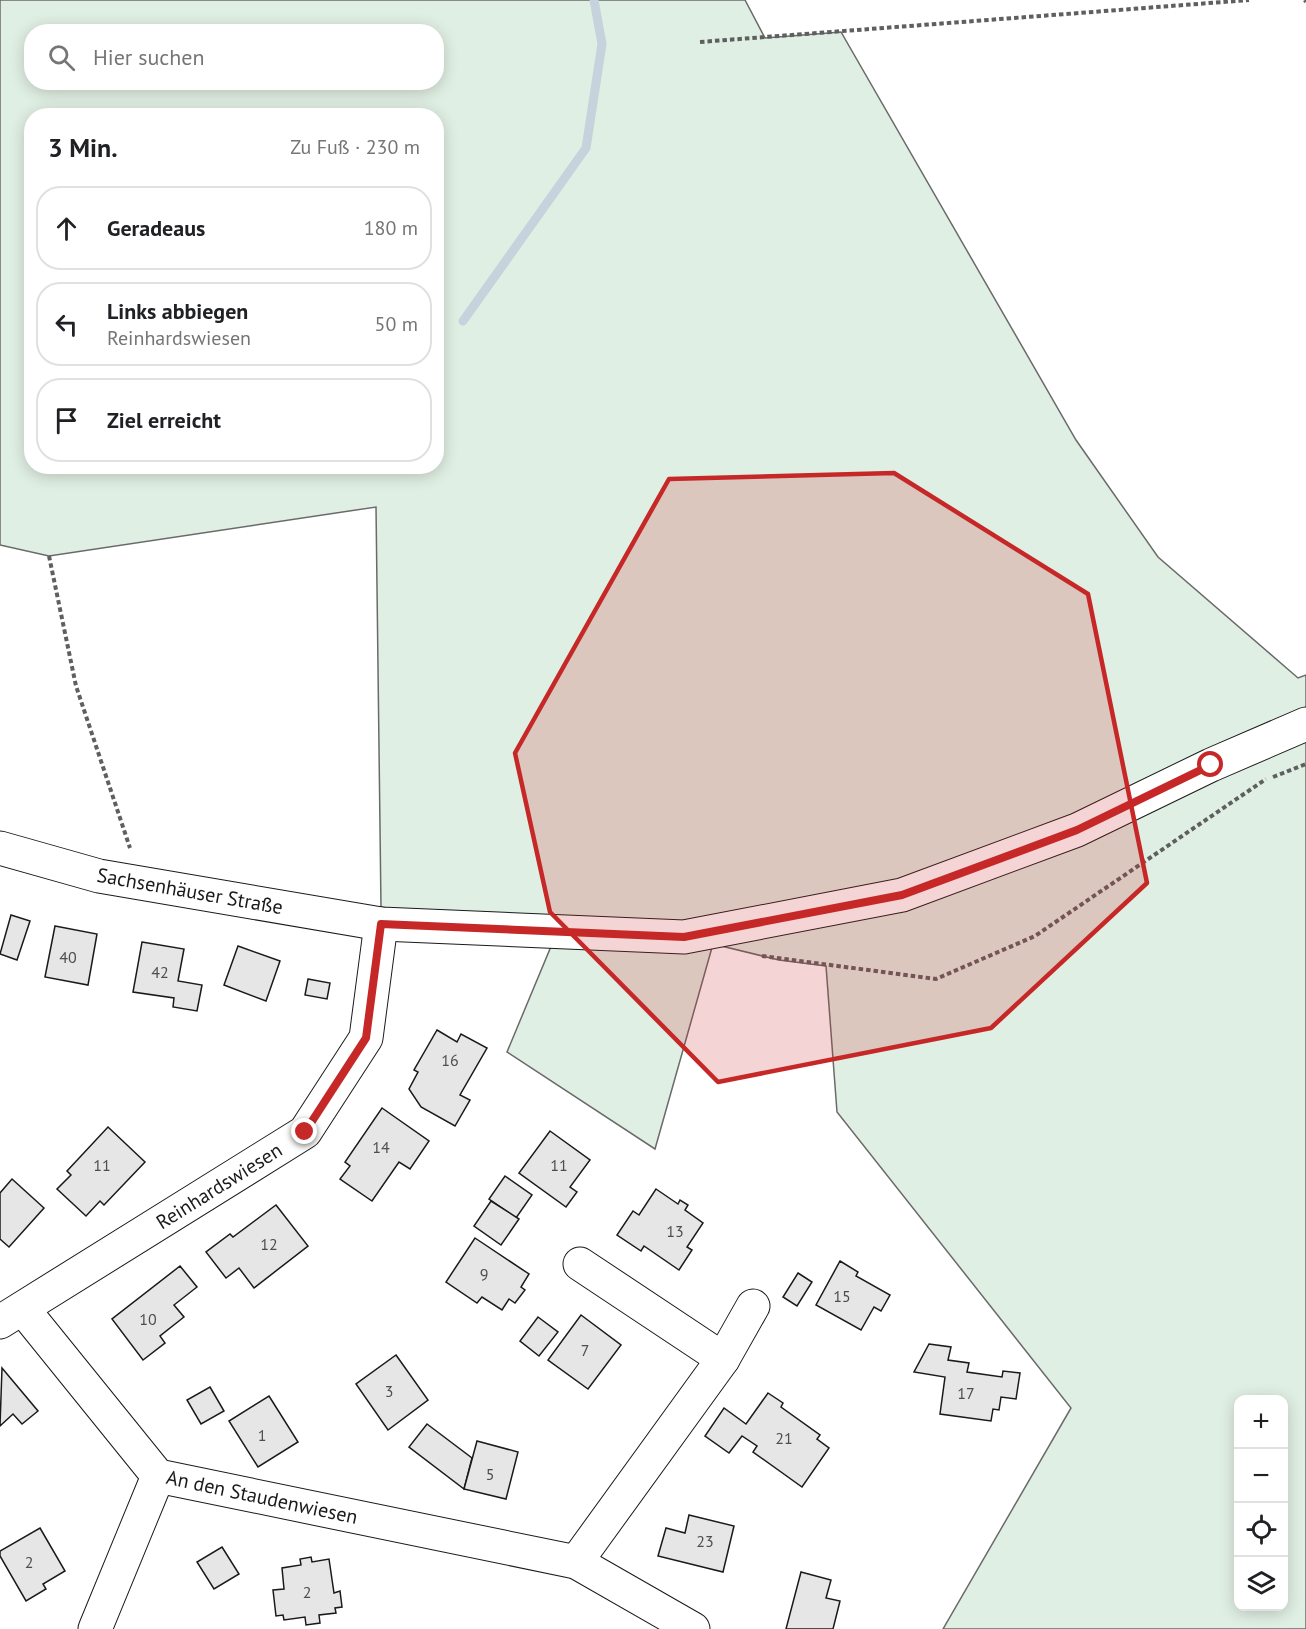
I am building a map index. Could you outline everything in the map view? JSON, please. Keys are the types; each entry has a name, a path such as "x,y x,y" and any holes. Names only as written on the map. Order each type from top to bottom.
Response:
{"street":[{"name":"Sachsenhäuser Straße","path":"0,848 99,876 381,924 684,937 902,895 1077,830 1211,765 1306,724"},
{"name":"Reinhardswiesen","path":"12,1316 305,1132 366,1038 381,924"},
{"path":"580,1264 723,1359"},
{"path":"576,1562 723,1359 753,1306"},
{"name":"An den Staudenwiesen","path":"12,1316 158,1476 576,1562 693,1629"},
{"path":"95,1629 158,1476"}],"path":[{"path":"700,42 1249,0"},
{"path":"49,556 76,686 142,883"},
{"path":"779,960 936,979 1035,936 1266,779 1306,764"}],"highlighted area":[{"path":"894,473 1088,594 1147,883 991,1028 718,1082 550,912 515,753 669,479"}],"green space":[{"path":"0,0 745,0 765,38 841,32 1076,440 1158,557 1298,678 1306,675 1306,1629 943,1629 1071,1408 837,1112 826,966 779,960 713,944 655,1149 507,1052 557,932 381,907 376,507 49,556 0,545"}],"building":[{"path":"11,915 30,921 17,960 0,954"},
{"path":"55,926 97,934 88,985 45,977"},
{"path":"142,942 184,949 178,981 202,985 197,1011 173,1007 174,998 133,992"},
{"path":"238,946 280,961 266,1001 224,985"},
{"path":"308,979 330,983 327,999 305,995"},
{"path":"437,1030 457,1042 461,1034 487,1048 460,1095 470,1100 455,1126 421,1107 409,1089 418,1072 414,1070"},
{"path":"382,1108 429,1141 410,1169 399,1162 372,1201 340,1179 350,1166 345,1162"},
{"path":"108,1127 145,1162 104,1205 100,1201 86,1216 57,1189 71,1175 67,1171"},
{"path":"550,1131 590,1160 570,1187 577,1192 566,1207 519,1173"},
{"path":"505,1176 532,1195 516,1218 489,1199"},
{"path":"12,1179 44,1208 9,1247 0,1239 0,1193"},
{"path":"656,1189 678,1204 680,1200 688,1205 685,1210 703,1223 687,1247 692,1250 679,1270 644,1246 641,1251 617,1235 633,1211 639,1215"},
{"path":"491,1201 519,1219 501,1245 474,1226"},
{"path":"276,1205 308,1246 254,1288 239,1268 226,1278 206,1252 230,1234 233,1237"},
{"path":"475,1238 529,1274 521,1287 525,1290 515,1303 509,1299 502,1310 482,1297 477,1303 446,1282"},
{"path":"840,1261 858,1272 856,1276 890,1295 881,1311 874,1307 861,1330 816,1305"},
{"path":"180,1266 197,1287 174,1305 184,1317 160,1336 165,1343 143,1360 112,1319"},
{"path":"798,1273 812,1282 797,1306 783,1297"},
{"path":"581,1315 621,1345 588,1389 548,1360"},
{"path":"538,1317 558,1332 539,1356 520,1341"},
{"path":"929,1344 951,1347 948,1360 969,1363 967,1372 1002,1377 1003,1371 1020,1373 1016,1399 1001,1397 999,1410 993,1409 991,1421 940,1414 945,1377 914,1372"},
{"path":"396,1355 428,1400 388,1430 356,1384"},
{"path":"2,1368 38,1411 22,1424 13,1414 0,1426"},
{"path":"210,1387 224,1411 201,1424 187,1400"},
{"path":"768,1393 783,1403 781,1407 820,1435 817,1439 829,1448 802,1487 753,1452 757,1446 742,1436 729,1453 705,1436 724,1408 746,1424"},
{"path":"269,1396 298,1442 258,1467 229,1421"},
{"path":"427,1424 472,1458 464,1489 409,1447"},
{"path":"477,1441 518,1452 506,1499 464,1489"},
{"path":"689,1515 734,1526 723,1572 658,1556 666,1528 685,1533"},
{"path":"40,1528 65,1571 43,1584 46,1589 26,1601 0,1556 0,1551"},
{"path":"222,1547 239,1574 214,1589 197,1562"},
{"path":"311,1557 312,1562 329,1559 334,1593 340,1591 342,1607 335,1608 336,1613 319,1615 320,1623 306,1625 305,1617 284,1620 283,1615 276,1616 273,1590 284,1589 282,1568 301,1565 300,1559"},
{"path":"801,1572 831,1580 826,1598 840,1601 833,1629 786,1629"}],"waterway":[{"path":"463,321 586,148 602,44 594,0"}],"route":[{"path":"305,1132 366,1038 381,924 684,937 902,895 1077,830 1211,765"}]}
